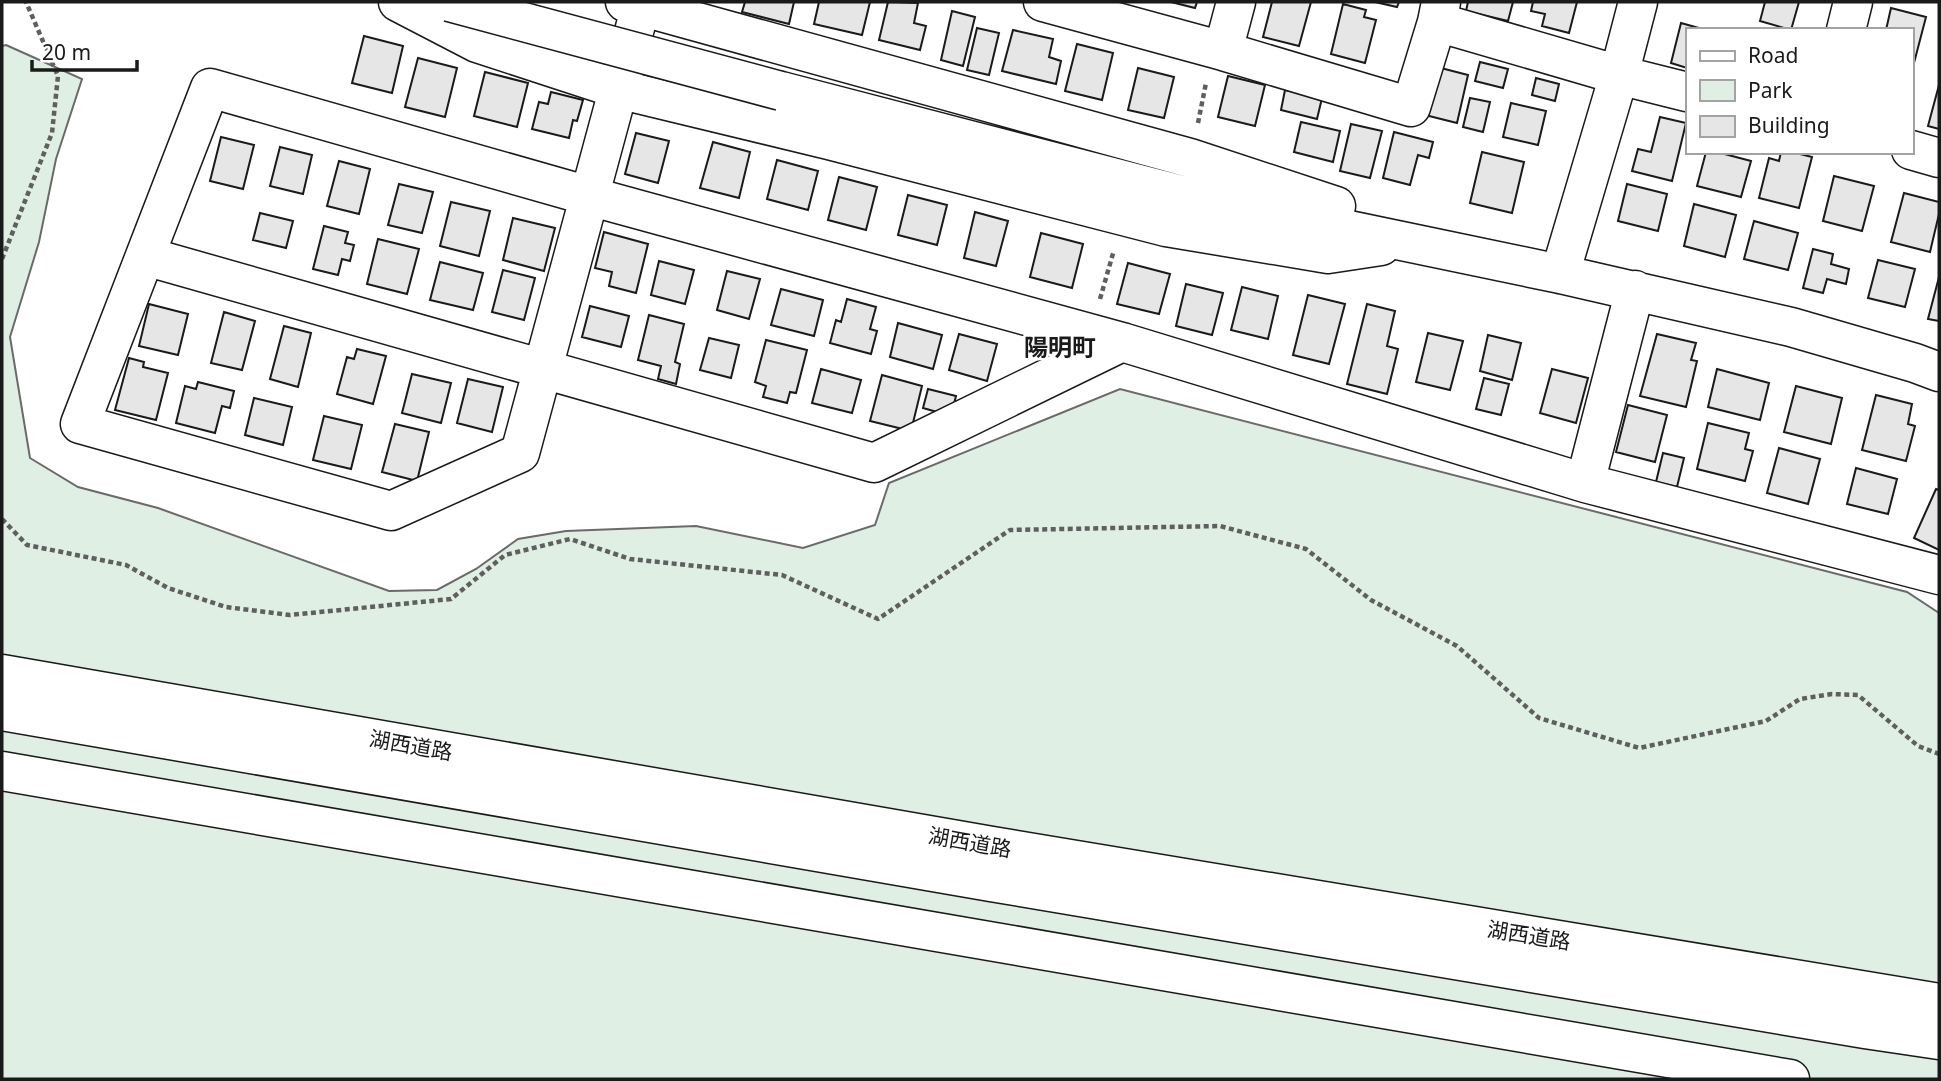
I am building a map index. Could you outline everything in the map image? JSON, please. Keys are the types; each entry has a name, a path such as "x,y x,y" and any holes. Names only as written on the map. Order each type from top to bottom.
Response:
{"main road":[{"path":"398,2 477,43 618,89 1167,226 1328,254 1408,242"},
{"path":"449,2 1181,195 1635,290 1791,327 1939,372"},
{"path":"1043,2 1411,107 1439,12 1619,75 1686,92"},
{"path":"1218,50 1236,2"},
{"path":"1560,274 1638,2"},
{"path":"1846,28 1853,2"},
{"path":"1408,242 1332,205 1190,158 636,3 618,89 589,196 520,453 391,511 80,424 210,88 589,196 1106,338 1585,483 1939,575"},
{"path":"1913,151 1939,158"},
{"path":"145,256 874,463 1106,338"},
{"path":"1585,483 1635,290"},
{"name":"湖西道路","path":"2,674 992,846 1939,1003"},
{"name":"湖西道路","path":"2,711 978,880 1939,1040"},
{"path":"2,771 1790,1079"}],"path":[{"path":"2,259 52,133 58,76 26,2"},
{"path":"1190,158 1218,50"},
{"path":"1106,338 1124,215"},
{"path":"2,519 27,545 127,565 168,588 226,607 290,615 451,599 505,555 570,539 630,559 782,575 878,619 1010,530 1220,526 1306,549 1371,600 1457,646 1539,718 1639,748 1766,721 1800,699 1832,694 1858,695 1918,746 1939,754"}],"green space":[{"path":"6,45 82,79 56,159 39,242 10,337 30,458 78,487 158,508 389,591 437,590 476,569 518,539 566,531 696,526 803,548 875,525 889,483 1120,389 1907,592 1939,613 1939,1079 2,1079 2,46"}],"building":[{"path":"745,2 794,2 789,24 742,12"},
{"path":"819,2 870,2 862,35 814,24"},
{"path":"888,2 918,3 914,23 926,26 920,50 879,40"},
{"path":"1171,2 1197,2 1195,8"},
{"path":"1272,2 1311,2 1299,46 1263,37"},
{"path":"1375,2 1399,2 1397,7"},
{"path":"1468,2 1513,2 1508,21 1466,11"},
{"path":"1533,2 1577,2 1569,33 1542,26 1545,14 1531,11"},
{"path":"1765,2 1799,2 1792,28 1760,21"},
{"path":"1343,4 1366,10 1364,17 1376,20 1365,63 1331,54"},
{"path":"1891,8 1926,17 1914,63 1913,28 1886,28"},
{"path":"952,11 975,17 963,66 941,60"},
{"path":"1681,23 1699,28 1686,28 1686,68 1671,63"},
{"path":"977,28 999,33 989,75 967,70"},
{"path":"1013,30 1053,39 1049,57 1061,61 1056,84 1002,71"},
{"path":"364,36 403,46 392,93 352,83"},
{"path":"1077,44 1113,53 1102,100 1065,91"},
{"path":"418,58 457,68 445,117 405,107"},
{"path":"1480,62 1508,69 1503,88 1475,81"},
{"path":"1437,67 1468,75 1457,123 1425,115"},
{"path":"1138,68 1174,77 1164,118 1128,110"},
{"path":"485,72 528,83 517,127 474,116"},
{"path":"1228,76 1265,85 1255,126 1218,117"},
{"path":"1536,78 1559,84 1555,101 1532,95"},
{"path":"1939,85 1939,129 1928,126"},
{"path":"1285,90 1322,98 1317,119 1281,110"},
{"path":"551,92 583,100 577,121 573,120 569,138 532,129 539,102 548,104"},
{"path":"1470,98 1490,102 1483,132 1463,127"},
{"path":"1511,103 1546,111 1538,145 1503,137"},
{"path":"1660,117 1686,123 1672,181 1632,171 1638,149 1651,152"},
{"path":"1301,122 1340,131 1333,162 1294,152"},
{"path":"1351,124 1382,131 1370,178 1340,171"},
{"path":"1394,132 1433,142 1429,158 1418,155 1410,185 1383,178"},
{"path":"636,133 669,141 658,183 625,174"},
{"path":"221,137 254,145 243,189 210,181"},
{"path":"713,142 750,152 739,198 700,188"},
{"path":"280,147 312,155 303,194 270,186"},
{"path":"1482,152 1524,162 1512,213 1470,203"},
{"path":"1705,154 1725,154 1751,161 1741,197 1697,186"},
{"path":"1781,154 1812,157 1799,208 1759,198 1769,158 1779,161"},
{"path":"777,160 818,171 808,210 767,199"},
{"path":"339,161 370,169 359,214 327,206"},
{"path":"1834,176 1874,186 1862,231 1823,221"},
{"path":"839,177 877,187 866,230 828,220"},
{"path":"399,184 433,192 422,233 388,225"},
{"path":"1627,184 1667,194 1658,231 1618,221"},
{"path":"1904,193 1939,202 1939,214 1930,252 1891,242"},
{"path":"908,195 947,205 937,245 898,235"},
{"path":"451,202 490,211 479,256 440,246"},
{"path":"1694,204 1736,215 1725,257 1684,246"},
{"path":"975,212 1008,221 996,266 964,258"},
{"path":"260,213 293,221 286,248 253,240"},
{"path":"513,218 555,228 544,271 503,260"},
{"path":"1754,221 1798,233 1788,270 1744,259"},
{"path":"324,226 348,232 345,243 354,245 350,261 342,259 338,275 313,269"},
{"path":"604,232 648,244 636,293 609,286 612,272 595,268"},
{"path":"1041,233 1083,244 1072,288 1030,277"},
{"path":"378,239 419,249 407,294 367,284"},
{"path":"1813,249 1833,254 1831,264 1849,269 1846,284 1827,279 1823,293 1803,288"},
{"path":"1878,260 1915,269 1905,307 1868,298"},
{"path":"659,261 694,270 685,304 651,295"},
{"path":"440,262 483,273 473,310 430,300"},
{"path":"1128,263 1170,274 1159,314 1117,304"},
{"path":"503,270 535,278 524,320 492,312"},
{"path":"727,271 760,279 749,319 717,310"},
{"path":"1939,277 1939,321 1928,319"},
{"path":"1186,284 1223,293 1212,335 1176,326"},
{"path":"1242,287 1278,296 1268,339 1231,330"},
{"path":"781,289 823,300 814,336 771,325"},
{"path":"1308,295 1345,304 1329,364 1293,355"},
{"path":"847,299 876,307 870,329 877,331 871,354 830,343 836,320 841,322"},
{"path":"149,304 188,314 178,355 139,346"},
{"path":"1367,304 1395,311 1387,346 1398,349 1387,394 1347,384"},
{"path":"590,306 629,316 621,347 582,337"},
{"path":"224,312 255,321 242,370 211,363"},
{"path":"649,315 684,324 675,362 680,364 676,384 658,379 661,366 638,360"},
{"path":"898,323 942,335 933,369 890,357"},
{"path":"284,326 311,333 298,387 270,379"},
{"path":"1428,333 1463,341 1450,390 1416,382"},
{"path":"959,334 997,344 987,381 949,370"},
{"path":"1657,334 1696,343 1691,360 1697,361 1686,407 1640,396"},
{"path":"1488,335 1521,343 1512,380 1480,371"},
{"path":"709,338 739,345 731,378 700,370"},
{"path":"766,340 807,350 796,393 790,392 787,403 763,397 766,386 755,382"},
{"path":"357,349 386,356 373,404 337,394 347,357 354,359"},
{"path":"129,358 144,362 143,367 168,373 156,420 115,410"},
{"path":"821,369 861,380 852,413 812,403"},
{"path":"1552,369 1588,378 1576,423 1540,413"},
{"path":"1717,369 1769,383 1760,420 1708,407"},
{"path":"412,374 451,383 441,423 402,413"},
{"path":"882,375 922,386 911,431 870,421"},
{"path":"1484,378 1509,384 1501,415 1476,409"},
{"path":"468,379 503,387 492,432 457,423"},
{"path":"198,382 234,391 230,408 222,406 215,433 176,423 185,386 196,389"},
{"path":"1796,386 1842,398 1831,444 1784,432"},
{"path":"928,389 956,396 951,416 923,408"},
{"path":"1876,395 1912,404 1908,424 1915,426 1906,461 1862,450"},
{"path":"254,398 292,407 283,445 245,435"},
{"path":"1628,405 1667,415 1655,462 1616,452"},
{"path":"324,416 362,425 351,469 313,460"},
{"path":"1708,423 1749,433 1745,449 1753,451 1745,481 1697,469"},
{"path":"395,424 429,432 417,481 382,472"},
{"path":"1779,448 1820,459 1808,504 1767,493"},
{"path":"1663,453 1684,458 1677,487 1656,482"},
{"path":"1856,468 1897,479 1888,514 1847,504"},
{"path":"1936,489 1939,490 1939,550 1914,538"}],"district":[{"name":"陽明町","path":"1060,346"}]}
